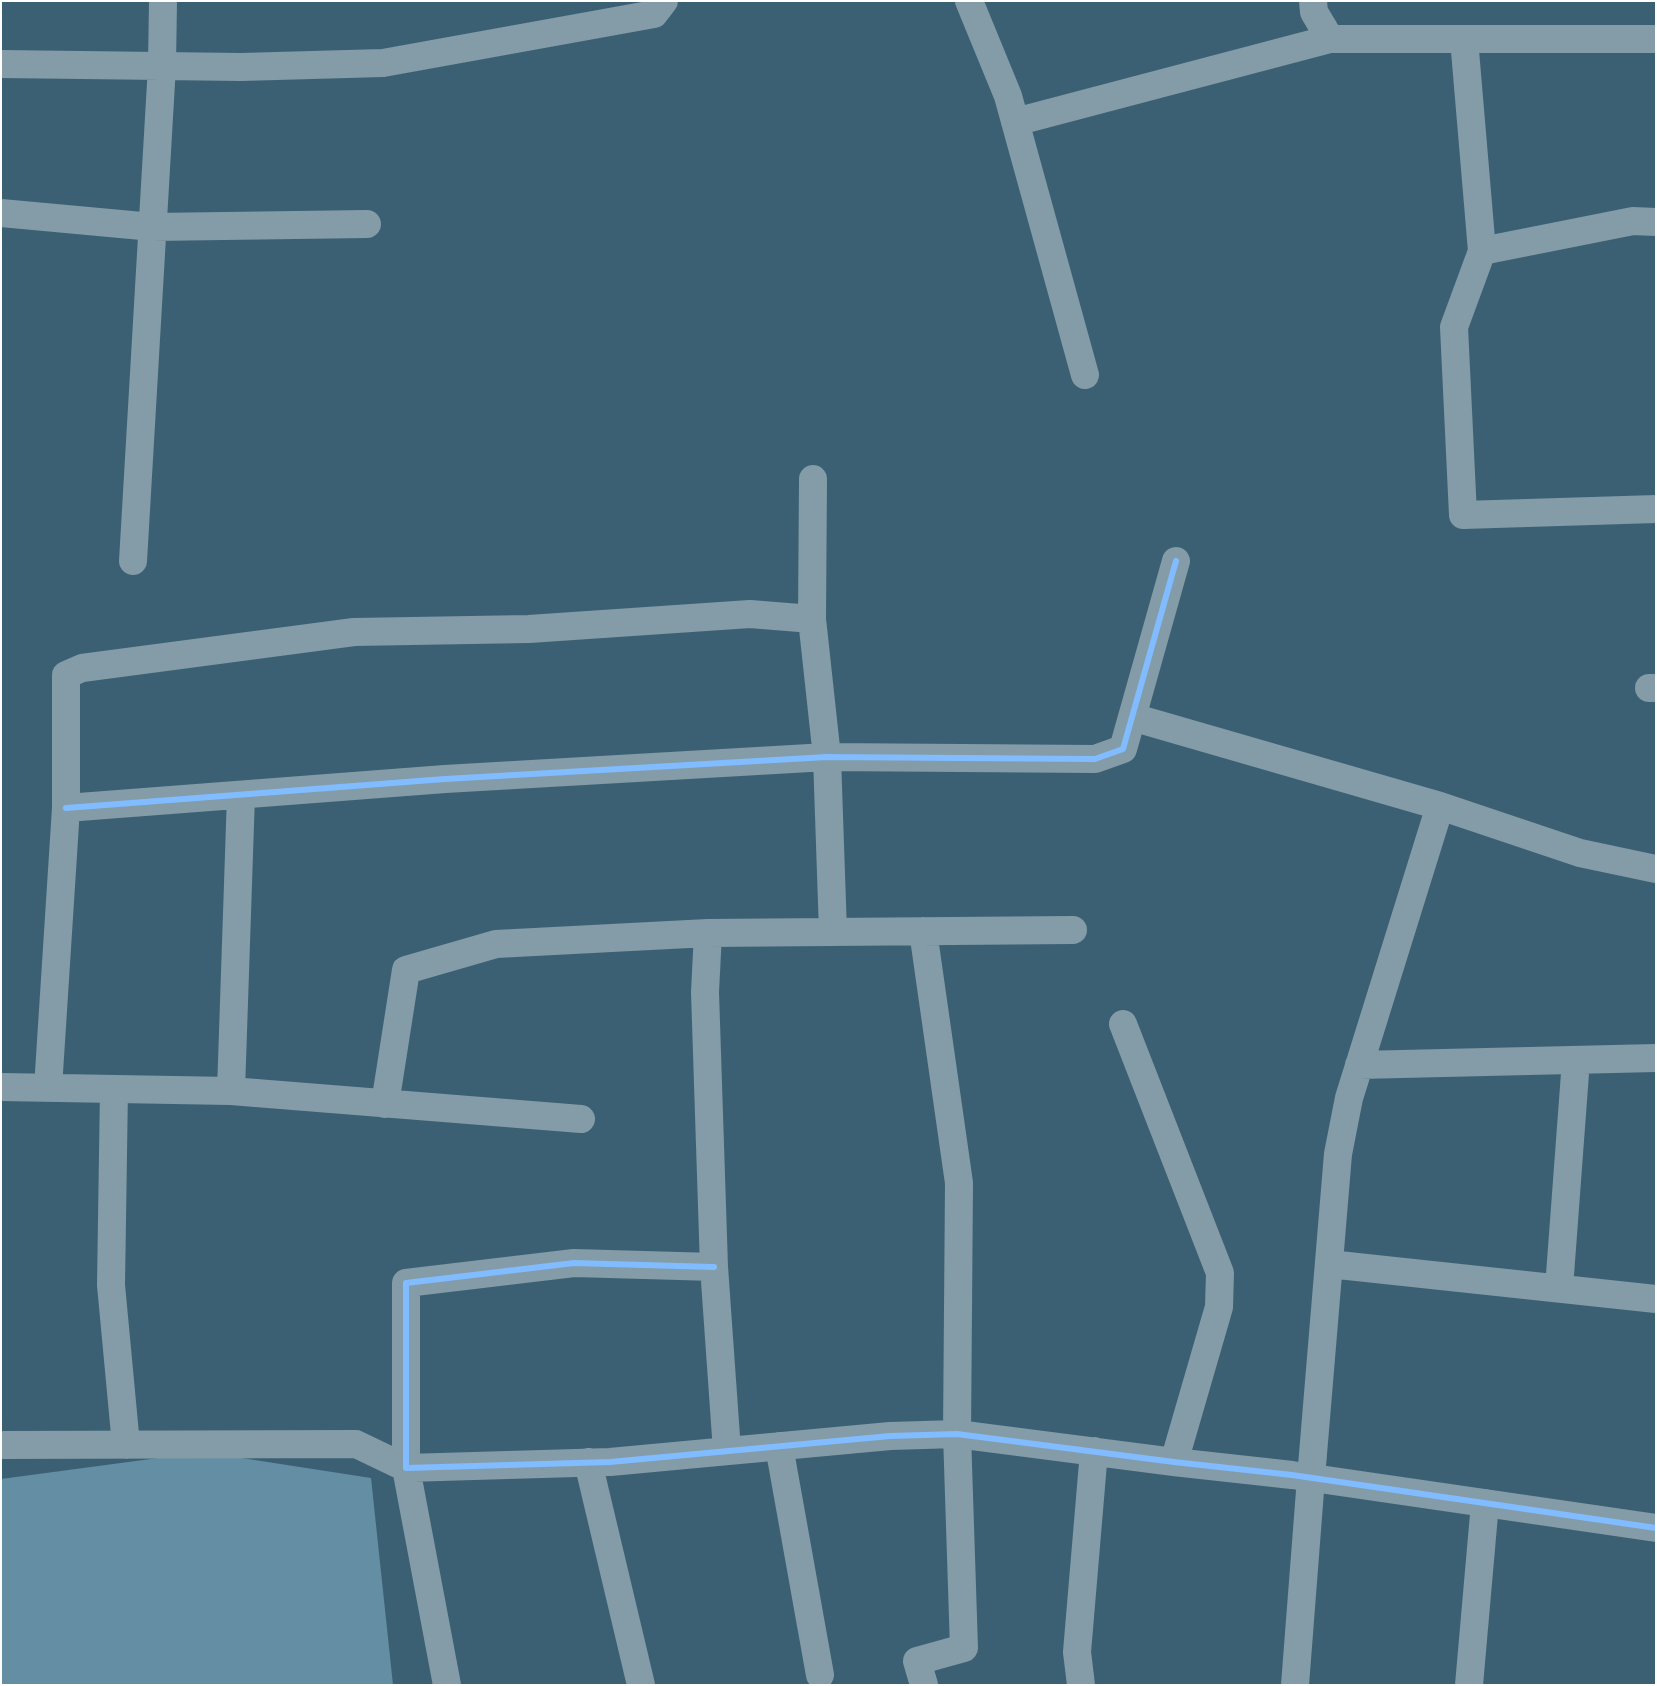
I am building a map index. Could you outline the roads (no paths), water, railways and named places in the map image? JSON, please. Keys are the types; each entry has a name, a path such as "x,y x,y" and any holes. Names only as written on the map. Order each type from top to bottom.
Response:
{"street":[{"path":"133,561 162,66 163,1"},
{"path":"1,64 241,67 382,63 654,14 664,1"},
{"path":"969,1 1008,96 1085,375"},
{"path":"1313,1 1314,12 1330,39"},
{"path":"1015,122 1330,39 1656,39"},
{"path":"1464,39 1482,251 1454,327 1463,515 1656,509"},
{"path":"1,213 153,227 367,224"},
{"path":"1482,251 1633,221 1656,222"},
{"path":"813,479 812,619 826,757 833,932"},
{"path":"66,808 445,779 826,757 1094,759 1122,749 1176,561"},
{"path":"48,1088 66,808 66,676 82,668 354,632 529,629 750,614 812,619"},
{"path":"1132,717 1440,806 1580,853 1656,869"},
{"path":"231,1091 241,795"},
{"path":"1295,1685 1338,1154 1348,1098 1440,806"},
{"path":"385,1104 406,970 496,944 708,933 1073,930"},
{"path":"923,931 959,1182 957,1434 964,1648 917,1661 924,1685"},
{"path":"708,933 705,992 714,1267 727,1451"},
{"path":"1123,1024 1220,1274 1220,1307 1174,1462"},
{"path":"1359,1065 1656,1058"},
{"path":"1558,1288 1576,1060"},
{"path":"1,1087 231,1091 581,1119"},
{"path":"114,1089 112,1285 126,1445"},
{"path":"447,1685 406,1468 406,1283 574,1263 714,1267"},
{"path":"1329,1264 1656,1299"},
{"path":"1,1445 356,1444 406,1468 588,1462 890,1436 957,1434 1311,1478 1656,1528"},
{"path":"779,1446 820,1675"},
{"path":"1081,1685 1077,1652 1094,1451"},
{"path":"588,1462 641,1685"},
{"path":"1469,1685 1484,1503"}],"water":[{"path":"203,1452 371,1478 393,1685 1,1685 1,1479"}]}
